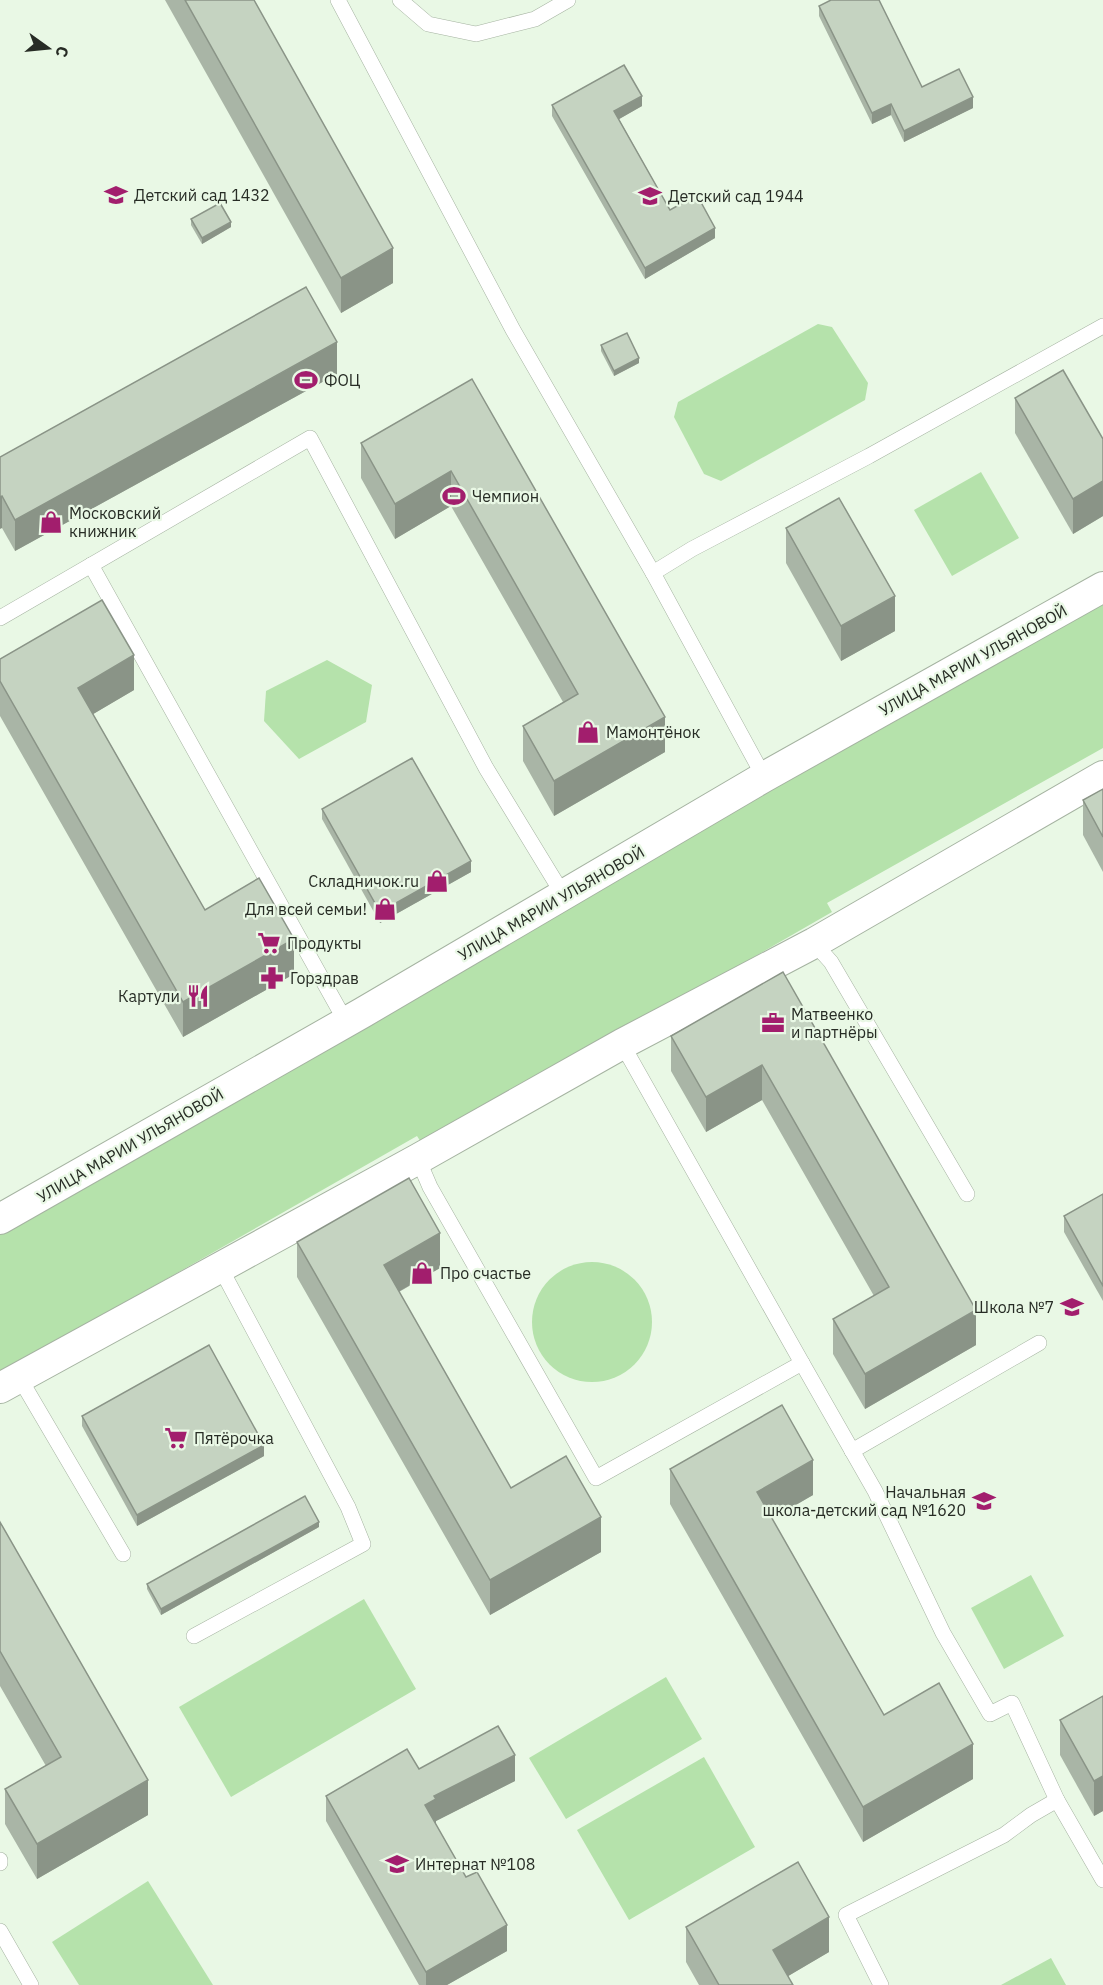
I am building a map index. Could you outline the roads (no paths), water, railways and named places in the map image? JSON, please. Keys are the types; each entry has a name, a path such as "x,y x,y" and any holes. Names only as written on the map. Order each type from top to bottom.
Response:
{"street":[{"name":"УЛИЦА МАРИИ УЛЬЯНОВОЙ","path":"0,1219 564,896 764,777 1103,587"},
{"path":"10,1382 418,1159 622,1044 814,943 1103,777"}],"lane":[{"path":"338,0 513,330 653,573 764,777"},
{"path":"400,0 428,24 476,34 535,19 568,0"},
{"path":"653,573 692,549 869,456 1103,326"},
{"path":"0,618 310,438 486,768 564,896"},
{"path":"91,565 346,1022"},
{"path":"814,943 831,962 967,1194"},
{"path":"622,1044 875,1491 943,1633 990,1713 1012,1703 1057,1800 1103,1880"},
{"path":"418,1159 436,1197 596,1478 802,1363"},
{"path":"194,1636 363,1544 348,1507 220,1267"},
{"path":"852,1450 1039,1343"},
{"path":"10,1382 123,1554"},
{"path":"881,1985 846,1915 1004,1835 1031,1815 1057,1800"},
{"path":"0,1931 31,1985"}],"place":[{"name":"Детский сад 1432","path":"116,195"},
{"name":"Детский сад 1944","path":"650,196"},
{"name":"ФОЦ","path":"306,380"},
{"name":"Чемпион","path":"454,496"},
{"name":"Московский книжник","path":"51,522"},
{"name":"Мамонтёнок","path":"588,732"},
{"name":"Складничок.ru","path":"437,881"},
{"name":"Для всей семьи!","path":"385,909"},
{"name":"Продукты","path":"269,943"},
{"name":"Горздрав","path":"272,978"},
{"name":"Картули","path":"198,996"},
{"name":"Матвеенко и партнёры","path":"773,1023"},
{"name":"Про счастье","path":"422,1273"},
{"name":"Школа №7","path":"1072,1307"},
{"name":"Пятёрочка","path":"176,1438"},
{"name":"Начальная школа-детский сад №1620","path":"984,1501"},
{"name":"Интернат №108","path":"397,1864"}]}
